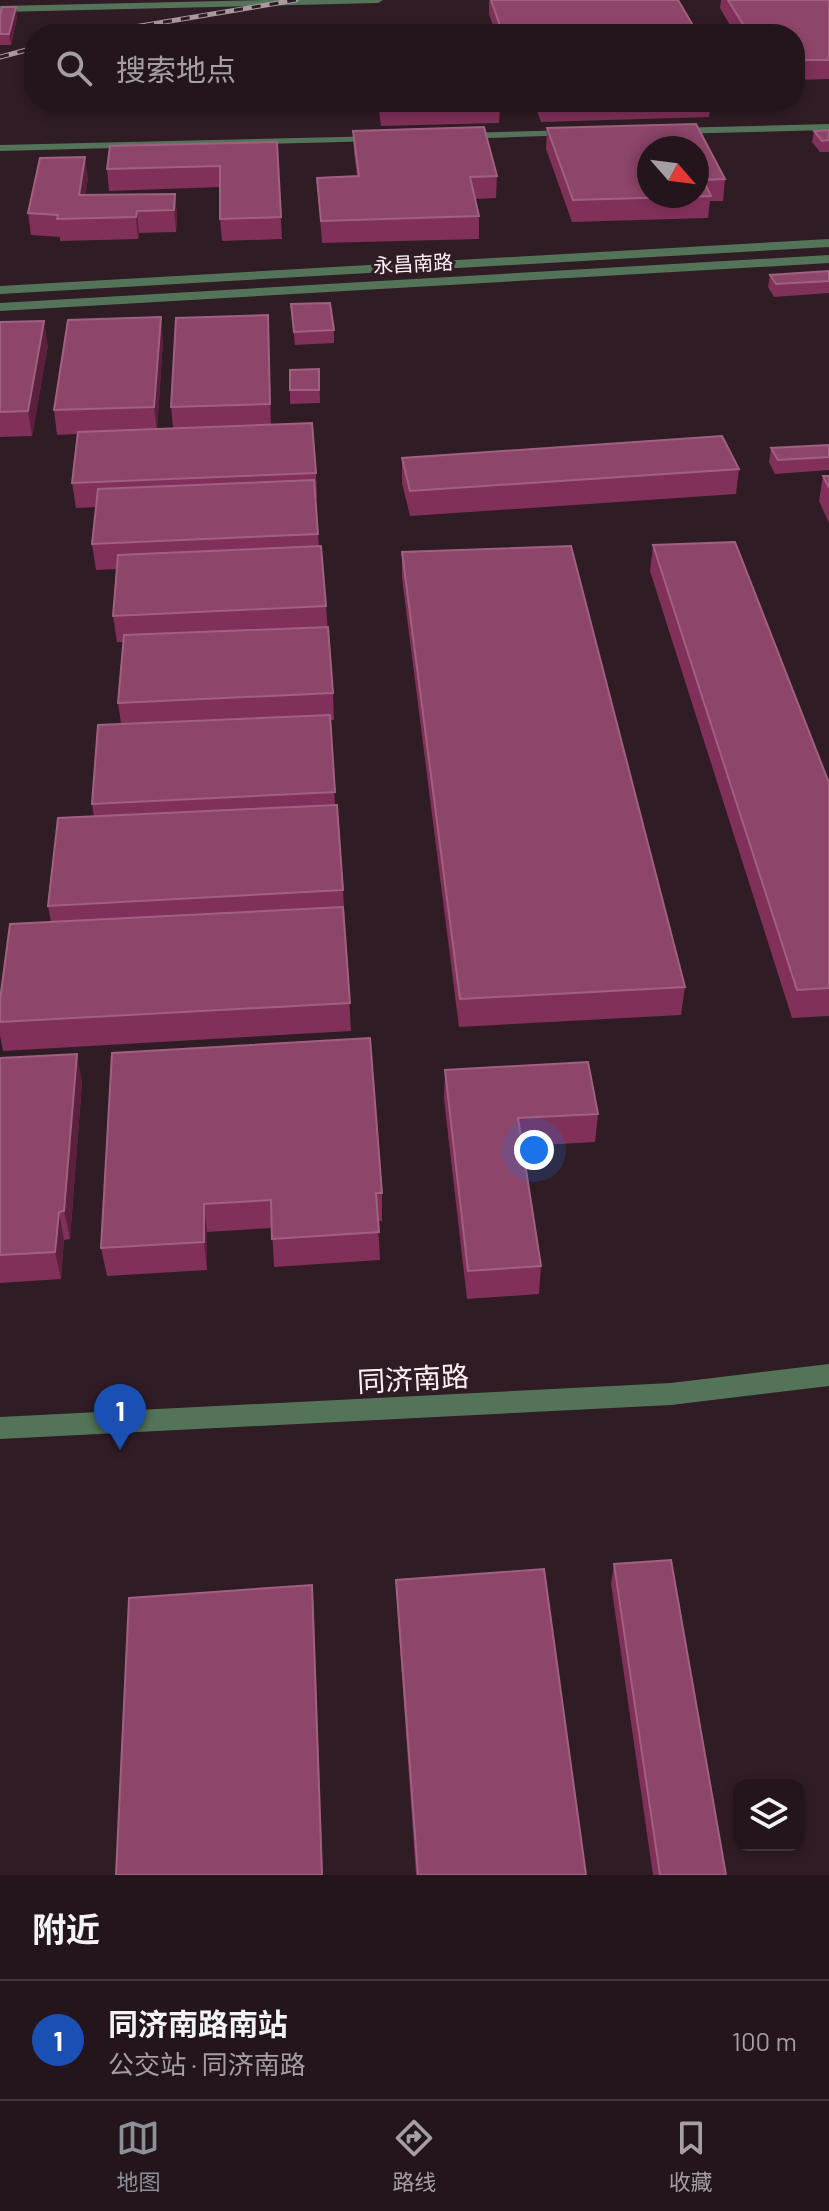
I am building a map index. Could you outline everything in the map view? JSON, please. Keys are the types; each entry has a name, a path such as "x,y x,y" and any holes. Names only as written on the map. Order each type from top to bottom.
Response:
{"street":[{"path":"0,9 378,0"},
{"path":"654,131 829,127"},
{"path":"446,136 590,133"},
{"path":"0,148 399,138"},
{"name":"永昌南路","path":"0,290 829,243"},
{"name":"永昌南路","path":"0,307 829,259"},
{"name":"同济南路","path":"0,1428 671,1394 829,1375"}],"building":[{"path":"491,0 678,0 692,24 499,24"},
{"path":"728,0 829,0 829,60 805,60 805,24 743,24"},
{"path":"2,7 16,7 9,34 0,34"},
{"path":"696,124 702,136 637,136 637,198 573,200 547,128"},
{"path":"484,127 497,176 470,177 479,216 321,221 317,178 359,176 353,131"},
{"path":"829,130 829,140 822,141 814,131"},
{"path":"277,142 281,217 220,219 220,166 107,169 110,146"},
{"path":"709,149 725,179 709,180"},
{"path":"85,157 79,195 175,194 174,210 137,211 136,217 57,219 58,215 28,213 40,158"},
{"path":"829,271 829,281 776,284 770,275"},
{"path":"330,303 334,330 294,332 291,304"},
{"path":"268,315 270,404 171,407 176,318"},
{"path":"161,317 154,407 54,410 68,320"},
{"path":"44,321 28,411 0,412 0,322"},
{"path":"319,369 319,390 290,390 290,370"},
{"path":"312,423 316,473 72,483 78,432"},
{"path":"722,436 739,469 410,491 402,458"},
{"path":"829,445 829,457 778,460 771,448"},
{"path":"314,480 318,534 92,544 98,489"},
{"path":"735,542 829,783 829,988 797,990 653,545"},
{"path":"321,546 326,606 113,616 118,555"},
{"path":"571,546 685,987 460,999 402,552"},
{"path":"328,627 333,693 118,703 124,635"},
{"path":"330,715 335,792 92,804 98,725"},
{"path":"337,805 343,890 48,906 58,818"},
{"path":"343,907 350,1003 0,1022 10,924"},
{"path":"370,1038 382,1193 376,1193 379,1232 272,1239 271,1200 204,1204 204,1242 101,1248 112,1053"},
{"path":"77,1054 64,1211 59,1212 55,1252 0,1255 0,1058"},
{"path":"588,1062 598,1114 518,1118 541,1266 468,1271 445,1070"},
{"path":"671,1560 726,1875 660,1875 614,1564"},
{"path":"544,1569 586,1875 418,1875 396,1580"},
{"path":"312,1585 322,1875 116,1875 129,1598"}],"railway":[{"path":"152,24 296,0"},
{"path":"0,57 24,51"}],"place":[{"name":"同济南路南站","path":"120,1450"}]}
